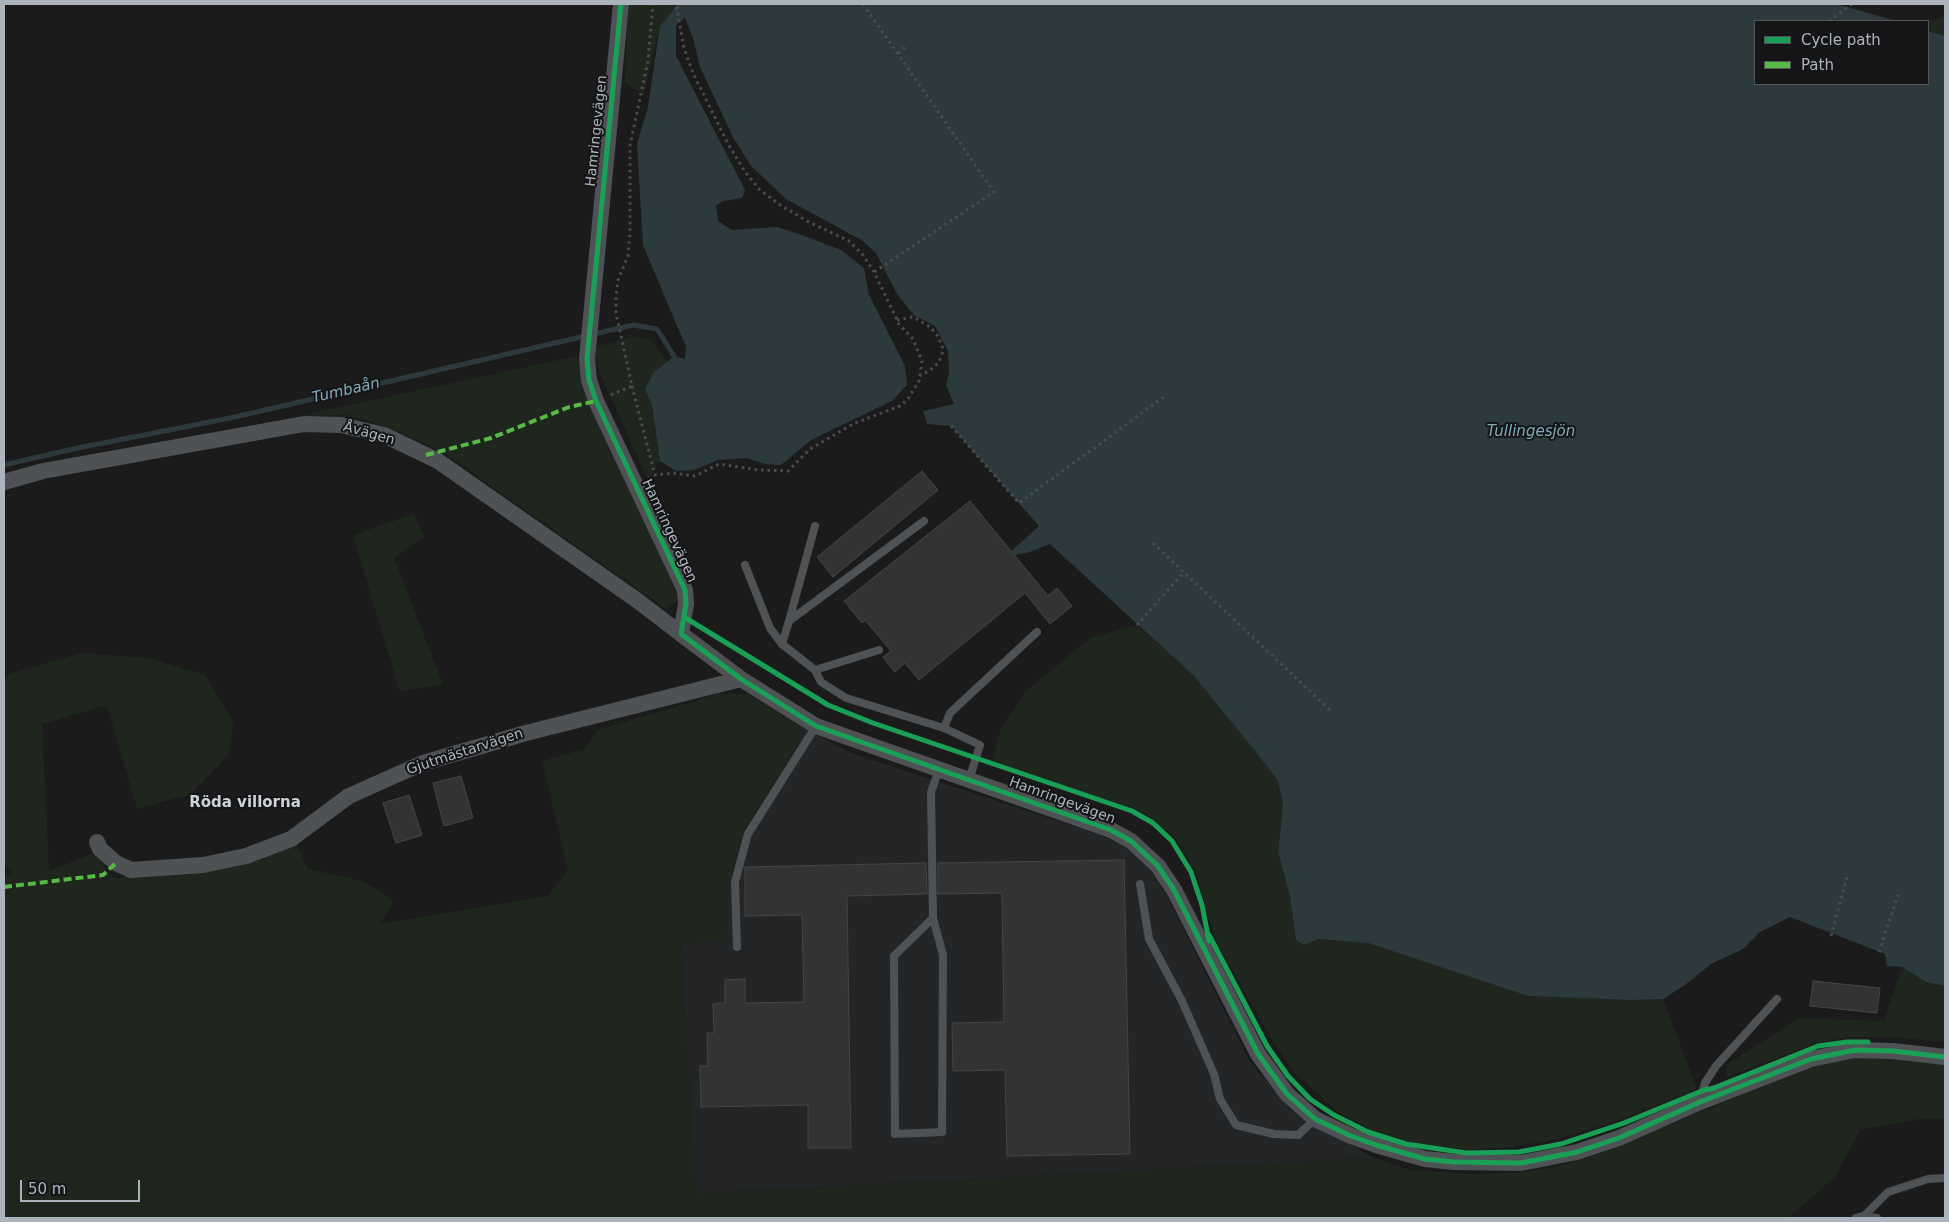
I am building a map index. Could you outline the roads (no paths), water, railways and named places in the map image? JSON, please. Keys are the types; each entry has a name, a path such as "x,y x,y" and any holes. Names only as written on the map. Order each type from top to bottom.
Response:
{"street":[{"name":"Hamringevägen","path":"621,4 587,359 589,380 596,401 685,590 686,604 681,634 741,679 816,726 1111,830 1131,841 1158,866 1174,890 1258,1054 1287,1094 1315,1119 1350,1136 1425,1159 1480,1163 1522,1163 1586,1149 1621,1137 1700,1102 1811,1058 1855,1050 1893,1051 1945,1057"},
{"name":"Åvägen","path":"4,482 43,471 304,424 341,425 384,435 438,461 681,634"},
{"name":"Gjutmästarvägen","path":"97,842 100,849 116,863 131,870 203,865 246,856 291,839 349,796 422,763 526,733 741,679"}],"lane":[{"path":"789,621 924,521"},
{"path":"782,644 815,526"},
{"path":"746,565 770,628 782,644 815,670 822,682 846,698 944,728 980,745 969,780"},
{"path":"944,728 950,713 1037,632"},
{"path":"815,670 879,650"},
{"path":"737,947 736,882 748,834 816,726"},
{"path":"933,918 894,956 895,1134 942,1132 943,955 933,918 931,792 939,770"},
{"path":"1140,884 1149,939 1182,1000 1214,1074 1220,1099 1236,1125 1274,1134 1298,1135 1315,1119"},
{"path":"1700,1102 1705,1083 1716,1066 1777,999"},
{"path":"1860,1217 1888,1192 1928,1179 1945,1178"},
{"path":"1860,1217 1876,1218"}],"water":[{"name":"Tullingesjön","path":"678,4 1837,4 1893,20 1754,20 1754,85 1929,85 1929,31 1945,36 1945,986 1926,982 1902,967 1887,966 1885,954 1790,917 1760,932 1743,949 1711,964 1685,985 1663,999 1631,1000 1528,996 1368,943 1319,939 1304,945 1296,940 1290,896 1278,852 1283,804 1278,781 1194,676 1050,544 1027,553 1006,556 1039,526 951,426 927,424 923,411 954,404 946,385 949,373 948,351 935,326 914,315 897,294 876,253 863,241 786,199 751,166 733,137 700,67 693,38 685,18 676,25 676,56 745,190 742,198 723,201 716,206 718,221 732,230 777,227 802,235 841,250 864,268 869,295 905,366 907,385 892,401 811,440 781,465 765,464 747,458 718,460 694,470 676,471 660,461 652,405 645,390 653,373 674,356 685,359 686,347 643,245 637,144 648,107 660,26"}],"waterway":[{"name":"Tumbaån","path":"4,465 73,449 235,417 633,325 657,329 674,356"}],"district":[{"name":"Röda villorna","path":"245,803"}]}
